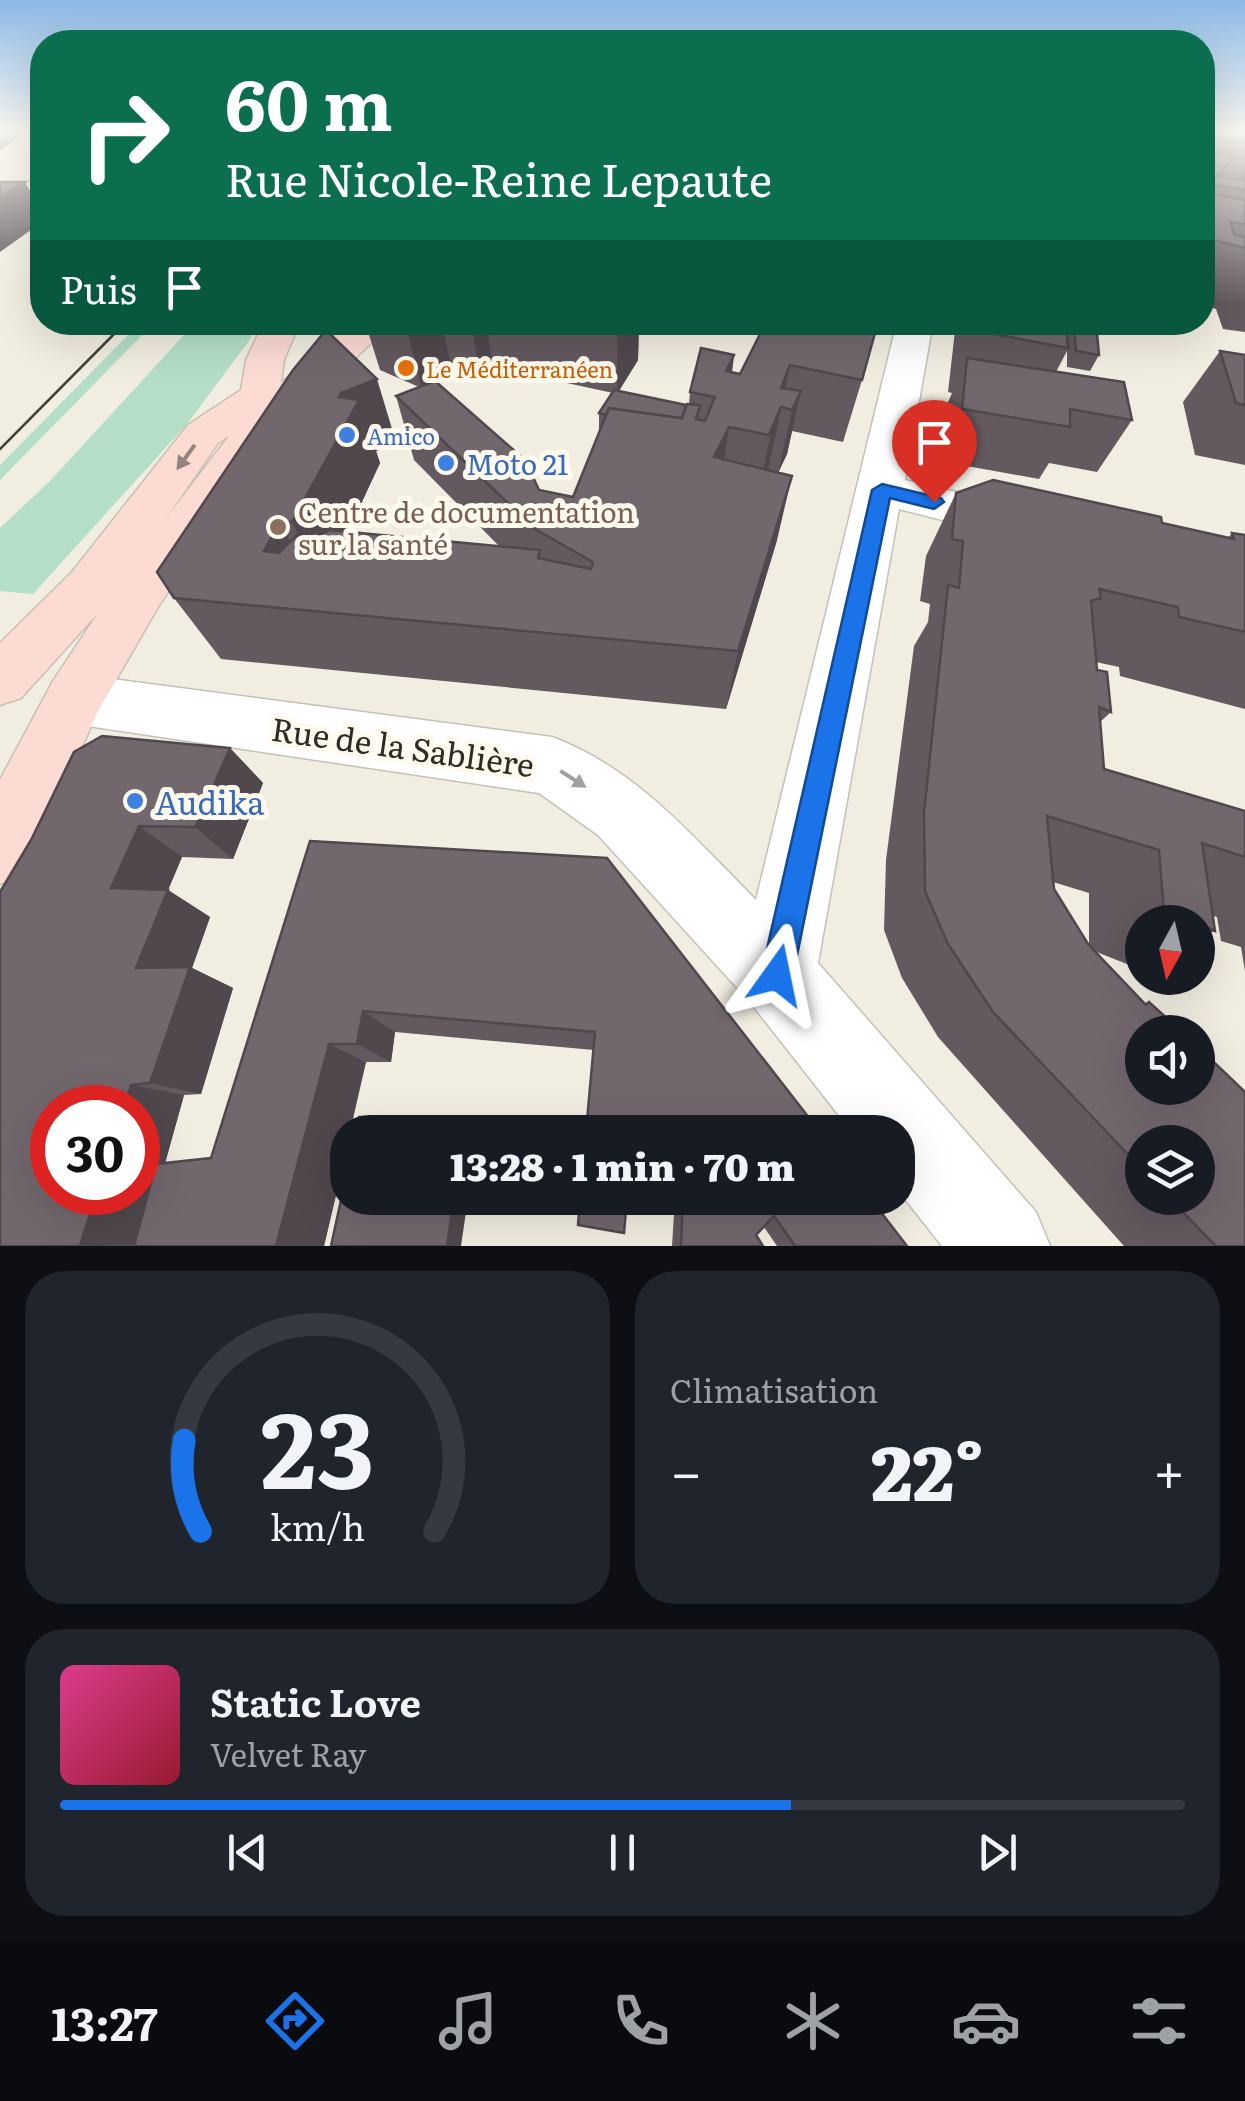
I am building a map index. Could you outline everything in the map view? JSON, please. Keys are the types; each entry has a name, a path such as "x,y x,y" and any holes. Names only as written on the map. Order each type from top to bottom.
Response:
{"main road":[{"path":"0,850 74,699 138,593 258,412 265,360 278,335"},
{"path":"0,681 91,586 203,434 258,412 357,335"},
{"path":"0,698 74,699"}],"street":[{"path":"777,975 912,335"},
{"path":"882,490 1072,535"},
{"name":"Rue de la Sablière","path":"74,699 552,766 622,812 777,975 1002,1246"}],"green space":[{"path":"128,335 142,335 0,480 0,465"},
{"path":"184,335 251,335 187,424 33,594 0,591 0,528 50,481"}],"building":[{"path":"1215,194 1245,200 1245,225 1231,222 1234,235 1245,237 1245,248 1215,240"},
{"path":"322,335 331,335 377,379 341,393 339,397 359,400 292,522 280,522 264,551 279,553 297,535 319,537 329,530 540,550 538,558 591,569 593,562 535,529 396,396 435,381 525,460 539,490 573,497 609,408 682,418 687,404 700,405 696,419 705,421 715,397 690,392 701,348 734,355 726,371 740,374 760,335 874,335 862,380 790,365 781,388 801,391 792,410 781,407 769,435 729,427 714,457 792,476 738,651 174,598 157,572 293,370"},
{"path":"999,335 1067,335 1068,348"},
{"path":"1075,335 1097,335 1099,355 1076,351"},
{"path":"1220,351 1245,355 1245,405 1236,403"},
{"path":"967,358 1124,382 1132,420 1070,409 1070,427 962,409"},
{"path":"614,390 686,405 682,418 609,408 606,415 599,413"},
{"path":"993,480 1161,517 1162,523 1234,539 1232,533 1245,535 1245,632 1179,617 1178,607 1099,589 1101,598 1091,601 1097,670 1107,672 1111,712 1099,707 1104,769 1245,811 1245,857 1202,843 1211,905 1163,905 1159,850 1047,816 1054,889 1088,944 1125,983 1125,995 1136,995 1163,1015 1125,1015 1125,1105 1215,1105 1215,1063 1245,1092 1245,1246 1216,1246 1186,1215 1215,1215 1215,1125 1125,1125 1125,1151 993,1012 948,944 925,891 924,813 948,585 959,588 963,541 952,539 956,493"},
{"path":"102,736 230,748 195,827 139,826 111,888 168,890 136,968 190,967 150,1083 30,1085 30,1215 90,1215 80,1246 0,1246 0,892 31,840 74,752"},
{"path":"310,841 607,858 807,1115 588,1115 595,1032 363,1011 357,1044 329,1044 276,1246 134,1246 142,1215 160,1215 160,1164 211,1158"},
{"path":"338,1215 452,1215 447,1246 331,1246"},
{"path":"579,1215 626,1215 624,1233 578,1225"},
{"path":"682,1215 883,1215 907,1246 795,1246 774,1216 756,1235 763,1246 681,1246"}],"tram line":[{"path":"0,449 113,335"}],"place":[{"name":"Le Méditerranéen","path":"406,368"},
{"name":"Amico","path":"347,435"},
{"name":"Moto 21","path":"446,463"},
{"name":"Centre de documentation sur la santé","path":"278,527"},
{"name":"Audika","path":"135,801"}],"route":[{"path":"777,975 882,490 934,502"}]}
